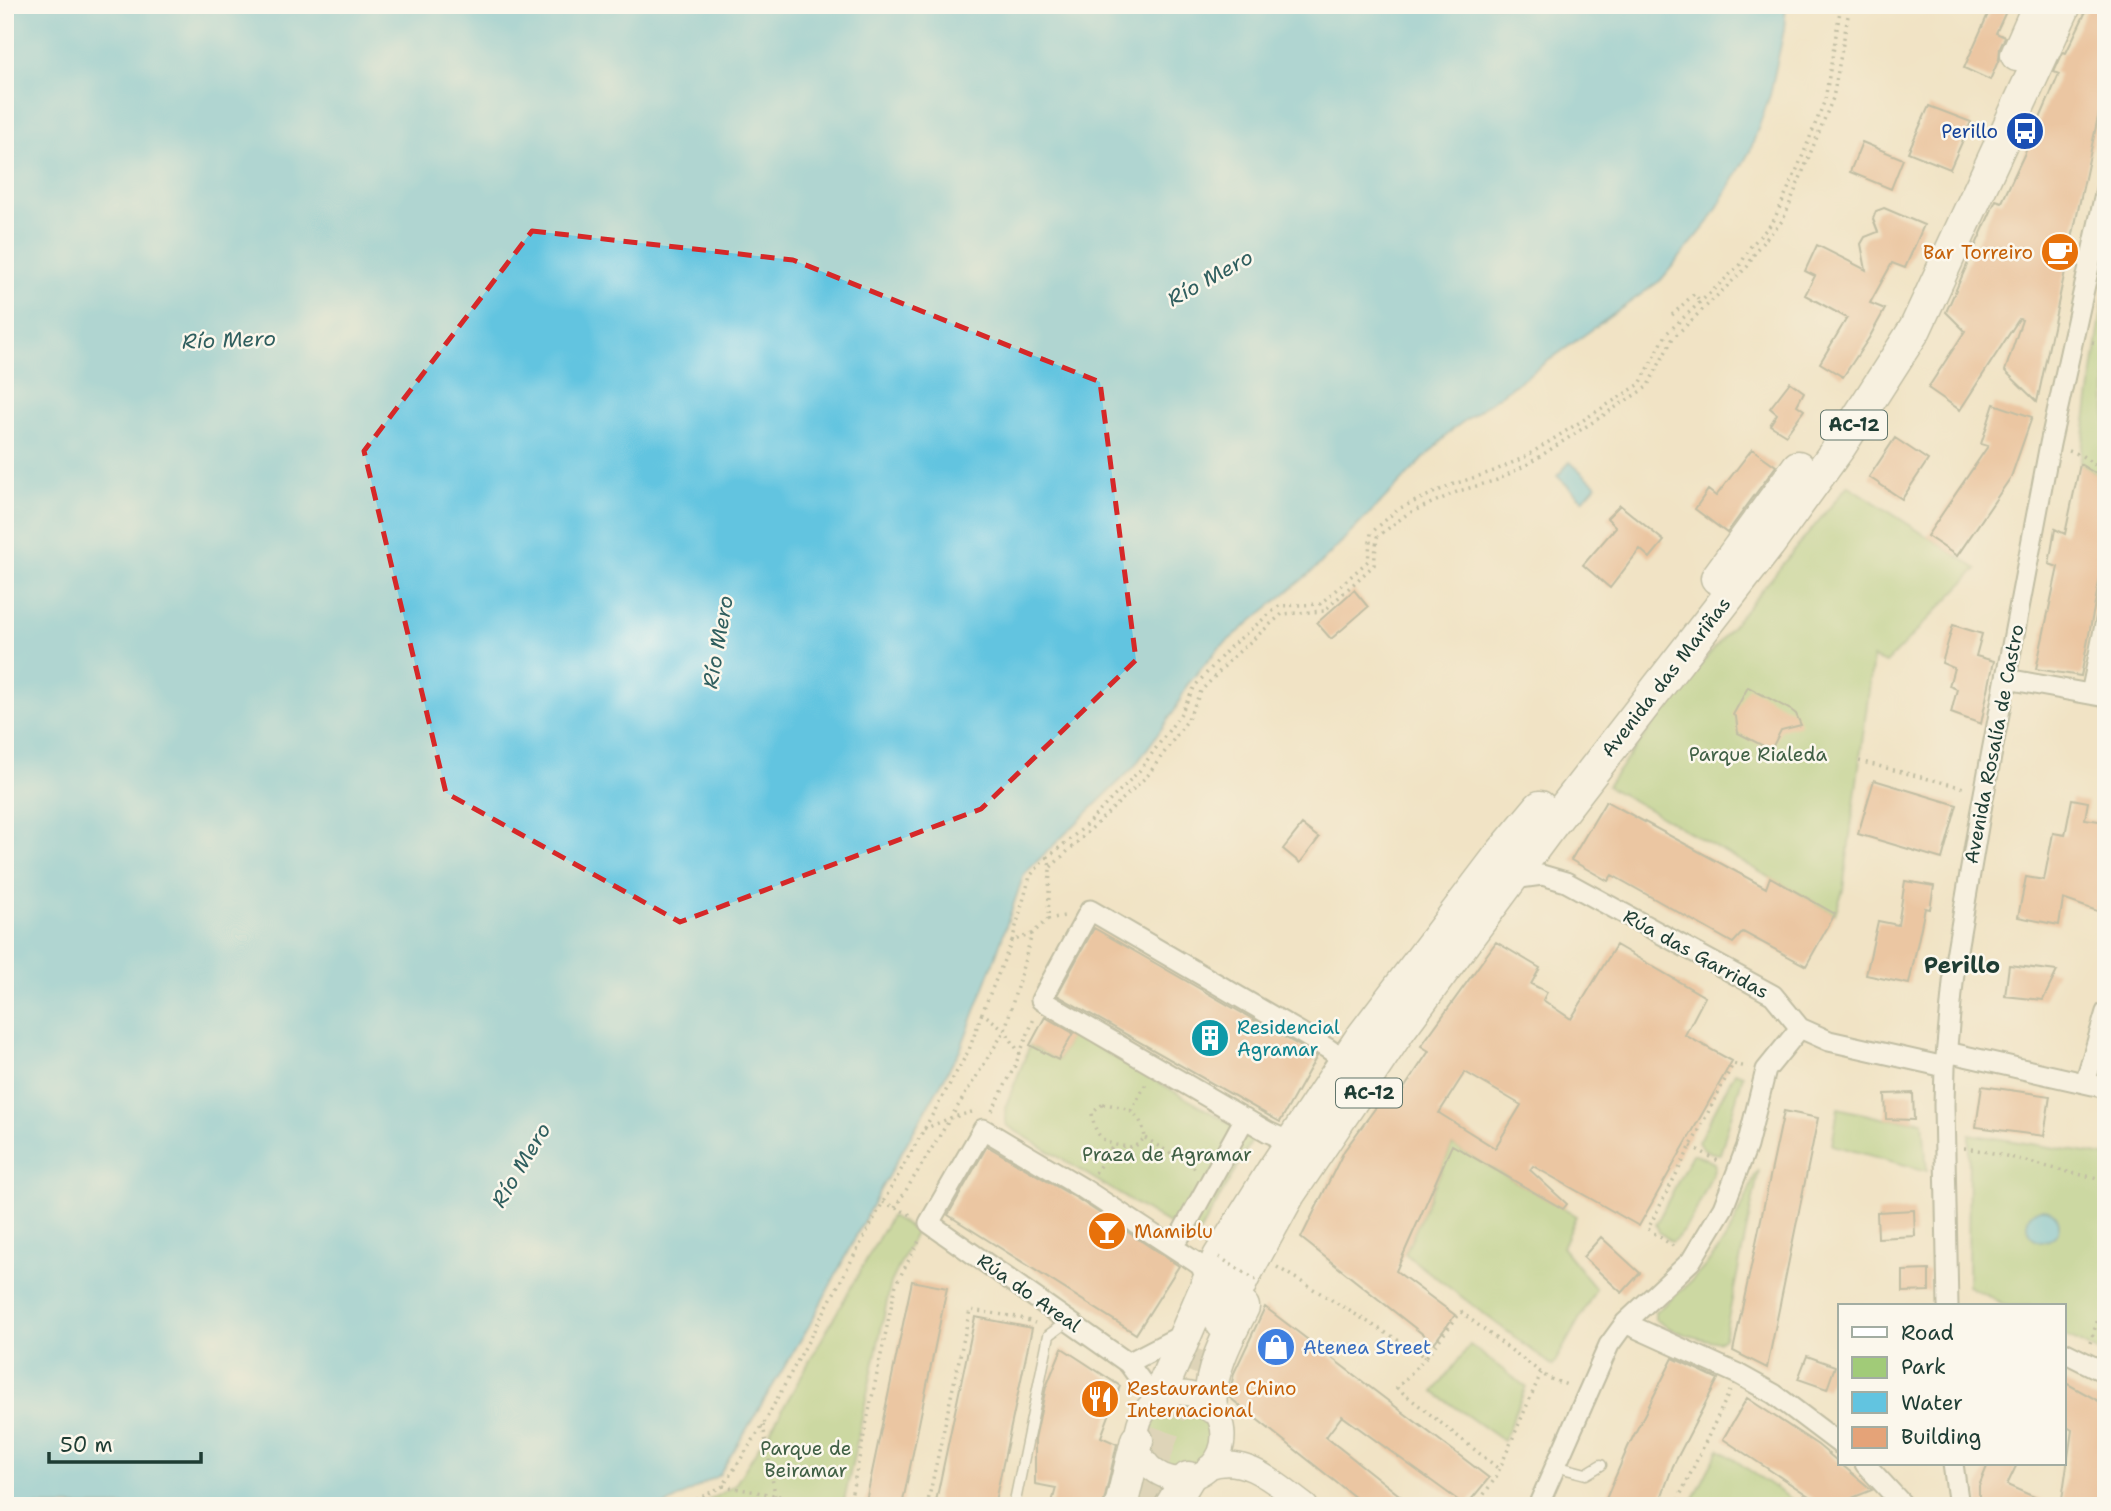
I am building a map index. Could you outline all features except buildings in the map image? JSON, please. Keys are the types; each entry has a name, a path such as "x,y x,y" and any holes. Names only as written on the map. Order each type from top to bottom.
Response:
{"highway":[{"name":"Avenida das Mariñas","path":"1204,1325 1231,1268 1272,1195 1340,1090 1830,424 1870,362 1918,283 2039,5"},
{"name":"Avenida das Mariñas","path":"1204,1325 1323,1141 1426,993 1570,801 1769,544 1840,446 1915,329 2065,5"},
{"name":"AC-12","path":"1157,1399 1204,1325 1213,1270 1294,1139 1359,1041 1500,855 1576,767"},
{"name":"AC-12","path":"1216,1417 1211,1386 1223,1350 1261,1270 1316,1169 1520,878 1570,801"},
{"path":"1121,1506 1137,1440"},
{"path":"1171,1506 1198,1473"}],"street":[{"name":"Avenida Rosalía de Castro","path":"1948,1304 1946,1059 1955,962 2050,444 2106,189"},
{"path":"2007,679 2098,695 2106,620"},
{"name":"Rúa das Garridas","path":"1520,878 1542,875 1566,882 1773,995 1800,1028 1829,1041 2106,1088"},
{"path":"1294,1139 1279,1137 1041,1000 1090,910 1327,1048 1337,1055 1343,1068"},
{"path":"2085,1083 2106,1012"},
{"path":"1538,1506 1609,1345 1626,1323 1691,1261 1723,1208 1747,1146 1766,1070 1800,1028"},
{"path":"1171,1246 1180,1236 1245,1118"},
{"path":"929,1223 983,1129 1084,1189 1201,1266 1213,1270"},
{"name":"Rúa do Areal","path":"929,1223 1128,1363 1157,1399"},
{"path":"1626,1323 1738,1374 1774,1394 1838,1442"},
{"path":"1128,1363 1204,1325"},
{"path":"2066,1353 2106,1373"},
{"path":"1257,1471 1242,1465 1225,1463 1198,1473 1170,1478 1154,1470 1142,1457 1137,1440 1141,1416 1157,1399 1168,1394 1184,1393 1198,1397 1216,1417 1232,1445 1257,1471 1306,1506"},
{"path":"1198,1473 1220,1449 1216,1417"},
{"path":"1867,1466 1903,1506"},
{"path":"1947,1506 1952,1466"},
{"path":"1952,1466 1959,1506"}],"lane":[{"path":"1014,1506 1049,1335 1068,1321"},
{"path":"1555,1466 1586,1474 1601,1465"}],"path":[{"path":"684,1506 723,1486 763,1425 827,1310 883,1202 969,1050 1012,940 1030,876 1082,829 1140,770 1180,715 1195,686 1241,638 1279,607 1320,604 1368,561 1371,533 1398,509 1451,485 1494,471 1525,457 1640,384 1667,332 1740,265 1751,246 1773,222 1825,100 1841,5"},
{"path":"1050,868 1148,775 1187,721 1201,691 1233,657 1282,614 1324,611 1374,565 1377,537 1408,514 1459,491 1497,480 1528,464 1647,387 1673,338 1747,267 1757,249 1783,220 1833,99 1850,5"},
{"path":"1672,315 1694,294 1701,302"},
{"path":"2050,444 2081,455 2106,473"},
{"path":"1859,761 1971,790 1980,815"},
{"path":"1012,940 1032,934 1048,919 1048,857"},
{"path":"883,1202 895,1208 1005,1030 1032,934"},
{"path":"983,1129 1020,1054 1041,1000"},
{"path":"982,1013 1005,1030 1020,1054"},
{"path":"1673,1246 1648,1229 1733,1064 1766,1070"},
{"path":"1131,1111 1157,1067"},
{"path":"1103,1104 1131,1111 1144,1126 1145,1138 1134,1147 1113,1146 1102,1139 1093,1126 1092,1113 1103,1104"},
{"path":"924,1129 950,1118 995,1106"},
{"path":"1145,1138 1212,1178"},
{"path":"1084,1189 1113,1146"},
{"path":"1691,1146 1721,1163"},
{"path":"1945,1146 1993,1152 2106,1179"},
{"path":"849,1506 896,1284 929,1223"},
{"path":"1213,1270 1261,1270 1426,1357"},
{"path":"2084,1362 2098,1319 2106,1274"},
{"path":"927,1506 970,1310 1018,1317 1035,1323 1049,1335"},
{"path":"1499,1469 1397,1388 1426,1357 1461,1312 1548,1378 1587,1392"},
{"path":"1476,1506 1499,1469 1541,1372"},
{"path":"1675,1506 1738,1374"},
{"path":"763,1425 775,1496"},
{"path":"723,1486 836,1506"}],"highlighted area":[{"path":"532,231 793,260 1100,382 1136,660 981,809 680,922 446,793 364,451"}],"green space":[{"path":"2106,287 2106,480 2080,464"},
{"name":"Parque Rialeda","path":"1848,485 1977,569 1886,663 1873,658 1843,890 1835,914 1607,786 1670,702"},
{"name":"Praza de Agramar","path":"1072,1033 1254,1137 1195,1240 1006,1125 1005,1108 1030,1045 1058,1060"},
{"path":"1735,1072 1743,1075 1720,1154 1710,1152 1698,1142"},
{"path":"1838,1108 1886,1119 1923,1121 1927,1171 1832,1145"},
{"path":"1969,1134 2106,1156 2106,1356 2066,1336 2066,1304 2003,1304 1968,1286"},
{"path":"1452,1145 1576,1216 1562,1247 1596,1289 1553,1366 1405,1254"},
{"path":"1692,1154 1714,1163 1715,1167 1692,1218 1672,1242 1659,1232 1656,1224"},
{"path":"1759,1170 1724,1338 1718,1342 1677,1332 1662,1324 1655,1319 1655,1312 1690,1282 1717,1252 1737,1218"},
{"name":"Parque de Beiramar","path":"891,1216 916,1231 891,1283 843,1506 699,1506 735,1485 768,1435"},
{"path":"1470,1345 1526,1387 1503,1441 1434,1392"},
{"path":"1179,1401 1192,1404 1203,1411 1210,1422 1213,1435 1210,1448 1203,1459 1192,1466 1179,1469 1166,1466 1155,1459 1148,1448 1145,1435 1148,1422 1155,1411 1166,1404"},
{"path":"1719,1449 1801,1506 1690,1506"}],"water":[{"name":"Río Mero","path":"5,5 1786,5 1784,30 1770,95 1750,151 1709,222 1661,280 1453,429 1315,569 1218,649 1187,685 1175,710 1134,767 1024,874 961,1048 880,1190 809,1326 719,1475 664,1506 5,1506"},
{"path":"1570,462 1596,485 1583,500 1557,476"},
{"path":"2043,1209 2055,1213 2059,1225 2055,1237 2043,1241 2031,1237 2027,1225 2031,1213"}],"tunnel":[{"path":"1138,1506 1195,1348"}],"place":[{"name":"Perillo","path":"2025,131"},
{"name":"Bar Torreiro","path":"2060,252"},
{"name":"Residencial Agramar","path":"1210,1038"},
{"name":"Mamiblu","path":"1107,1231"},
{"name":"Atenea Street","path":"1276,1347"},
{"name":"Restaurante Chino Internacional","path":"1100,1399"}],"district":[{"name":"Perillo","path":"1962,965"}]}
